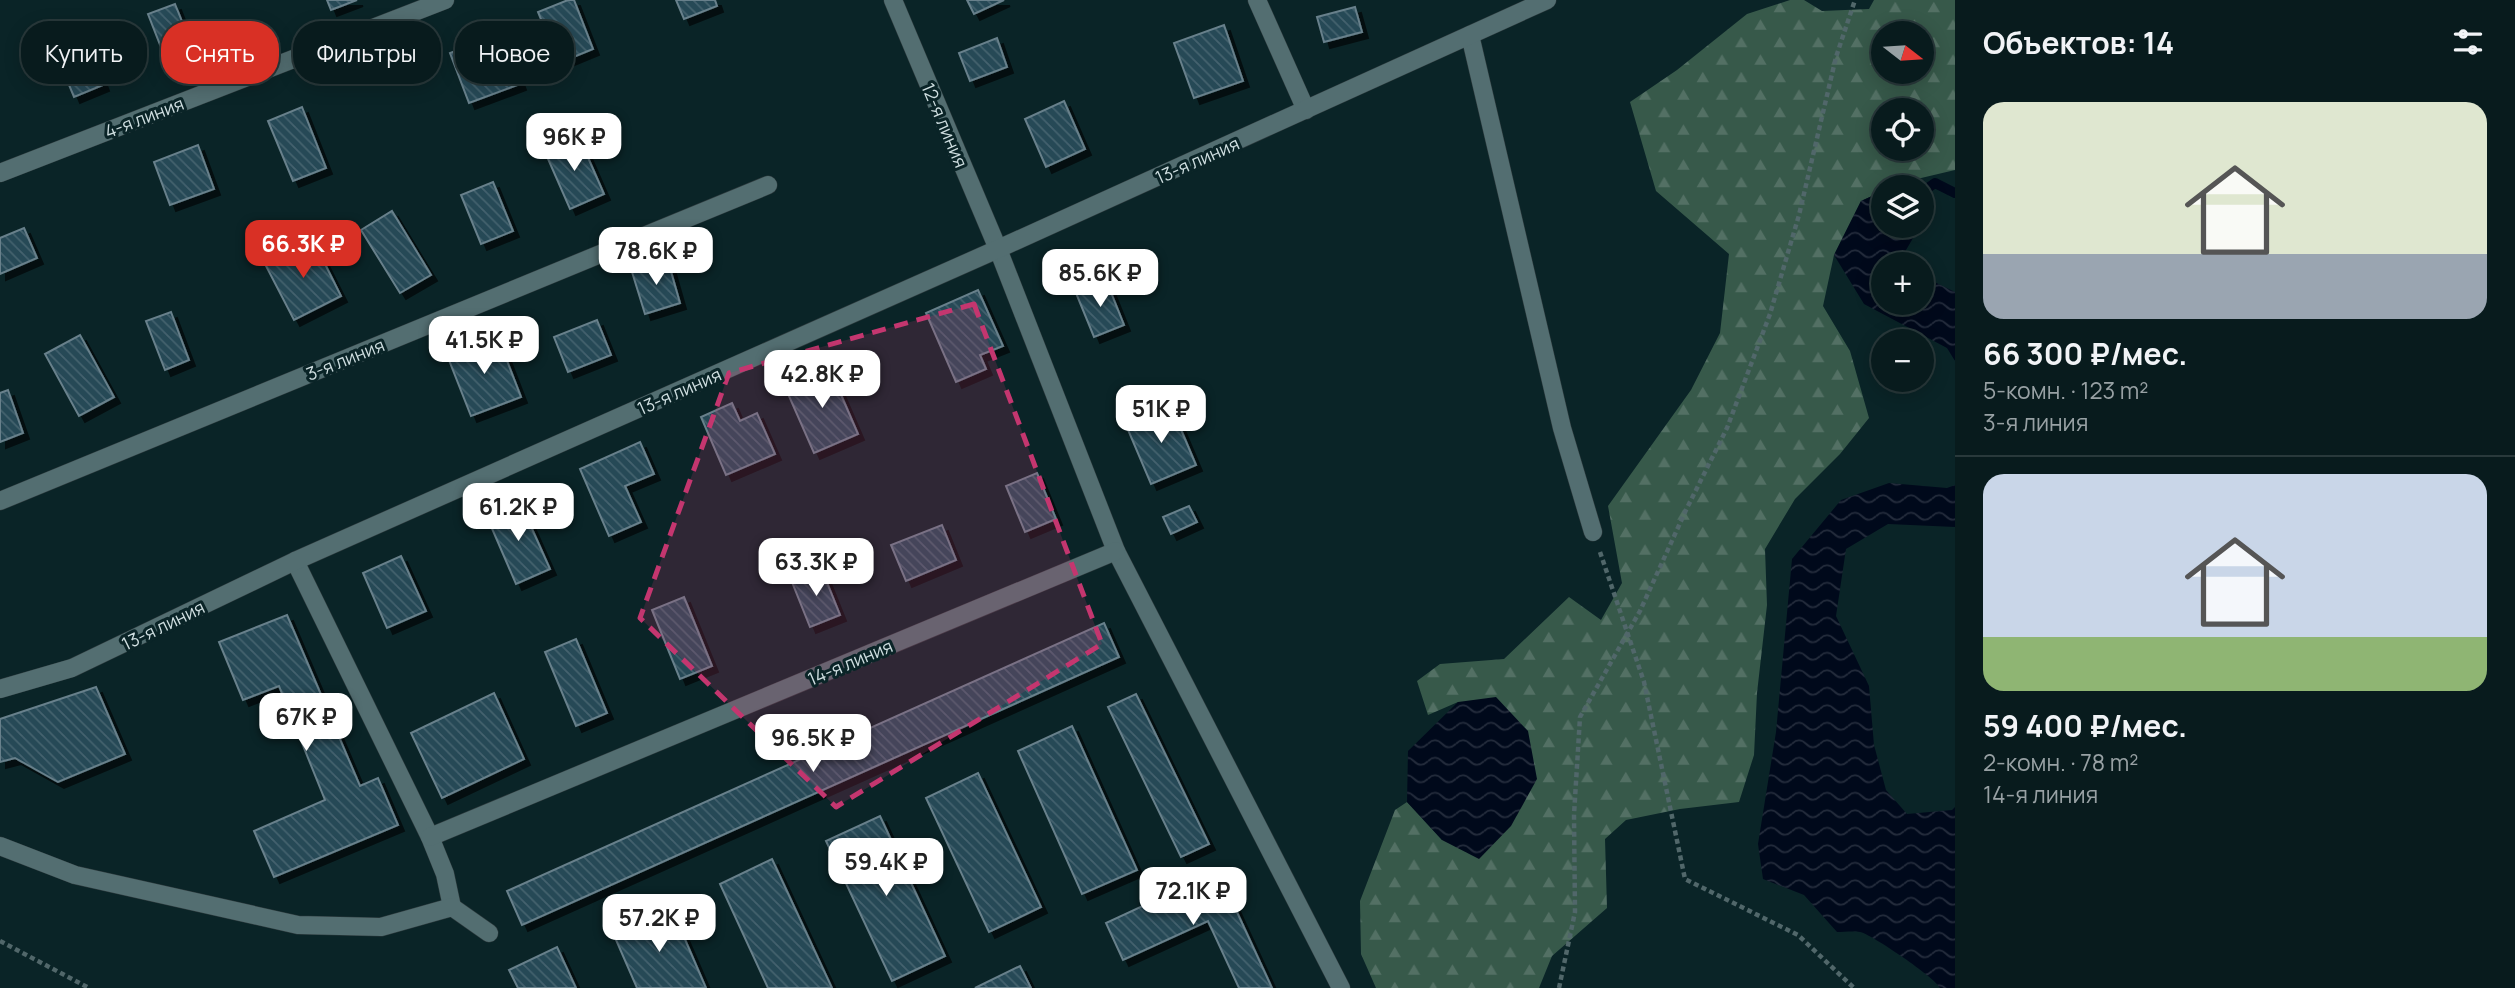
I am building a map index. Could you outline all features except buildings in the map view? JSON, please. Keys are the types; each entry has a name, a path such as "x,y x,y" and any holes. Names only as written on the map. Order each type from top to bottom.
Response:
{"street":[{"name":"4-я линия","path":"0,173 445,0"},
{"name":"12-я линия","path":"893,0 998,249 1116,551 1341,988"},
{"path":"1257,0 1306,110"},
{"name":"13-я линия","path":"0,689 72,668 295,561 998,249 1547,0"},
{"path":"1470,35 1562,428 1593,531"},
{"name":"3-я линия","path":"0,501 768,185"},
{"name":"14-я линия","path":"430,837 1116,551"},
{"path":"295,561 430,837 444,874 452,907 489,933"},
{"path":"0,846 75,874 298,925 381,927 452,907"}],"path":[{"path":"1559,988 1575,912 1574,815 1580,717 1628,632 1727,428 1770,314 1799,215 1836,57 1855,0"},
{"path":"1593,531 1644,682 1685,879 1798,935 1854,988"},
{"path":"0,941 89,988"}],"highlighted area":[{"path":"974,304 1102,644 836,807 640,618 729,373"}],"green space":[{"path":"1790,0 1804,0 1822,11 1869,9 1874,0 1955,0 1955,170 1934,175 1871,175 1871,196 1861,201 1834,255 1823,306 1850,351 1869,418 1840,454 1795,499 1765,549 1767,605 1757,693 1754,755 1739,802 1680,809 1626,820 1605,839 1607,908 1552,956 1539,988 1376,988 1361,954 1360,901 1395,810 1407,802 1442,840 1458,702 1428,715 1417,681 1440,664 1504,659 1569,597 1601,620 1622,583 1608,506 1691,390 1720,333 1729,254 1656,191 1630,102 1677,70 1747,14"}],"water":[{"path":"1871,196 1871,238 1913,238 1905,252 1871,252 1871,308 1864,304 1834,255 1861,201"},
{"path":"1934,282 1955,292 1955,361 1947,348 1934,341 1934,329 1911,329 1885,315 1934,315"},
{"path":"1889,483 1947,488 1955,485 1955,527 1888,524 1846,549 1836,616 1869,686 1874,745 1886,790 1907,814 1952,810 1955,807 1955,988 1940,988 1916,966 1860,932 1837,932 1804,895 1763,879 1758,844 1776,732 1792,559 1841,500"},
{"path":"1496,697 1528,731 1537,779 1511,826 1479,859 1442,840 1407,802 1408,751 1458,702"}],"waterway":[{"path":"1934,184 1955,193"}]}
